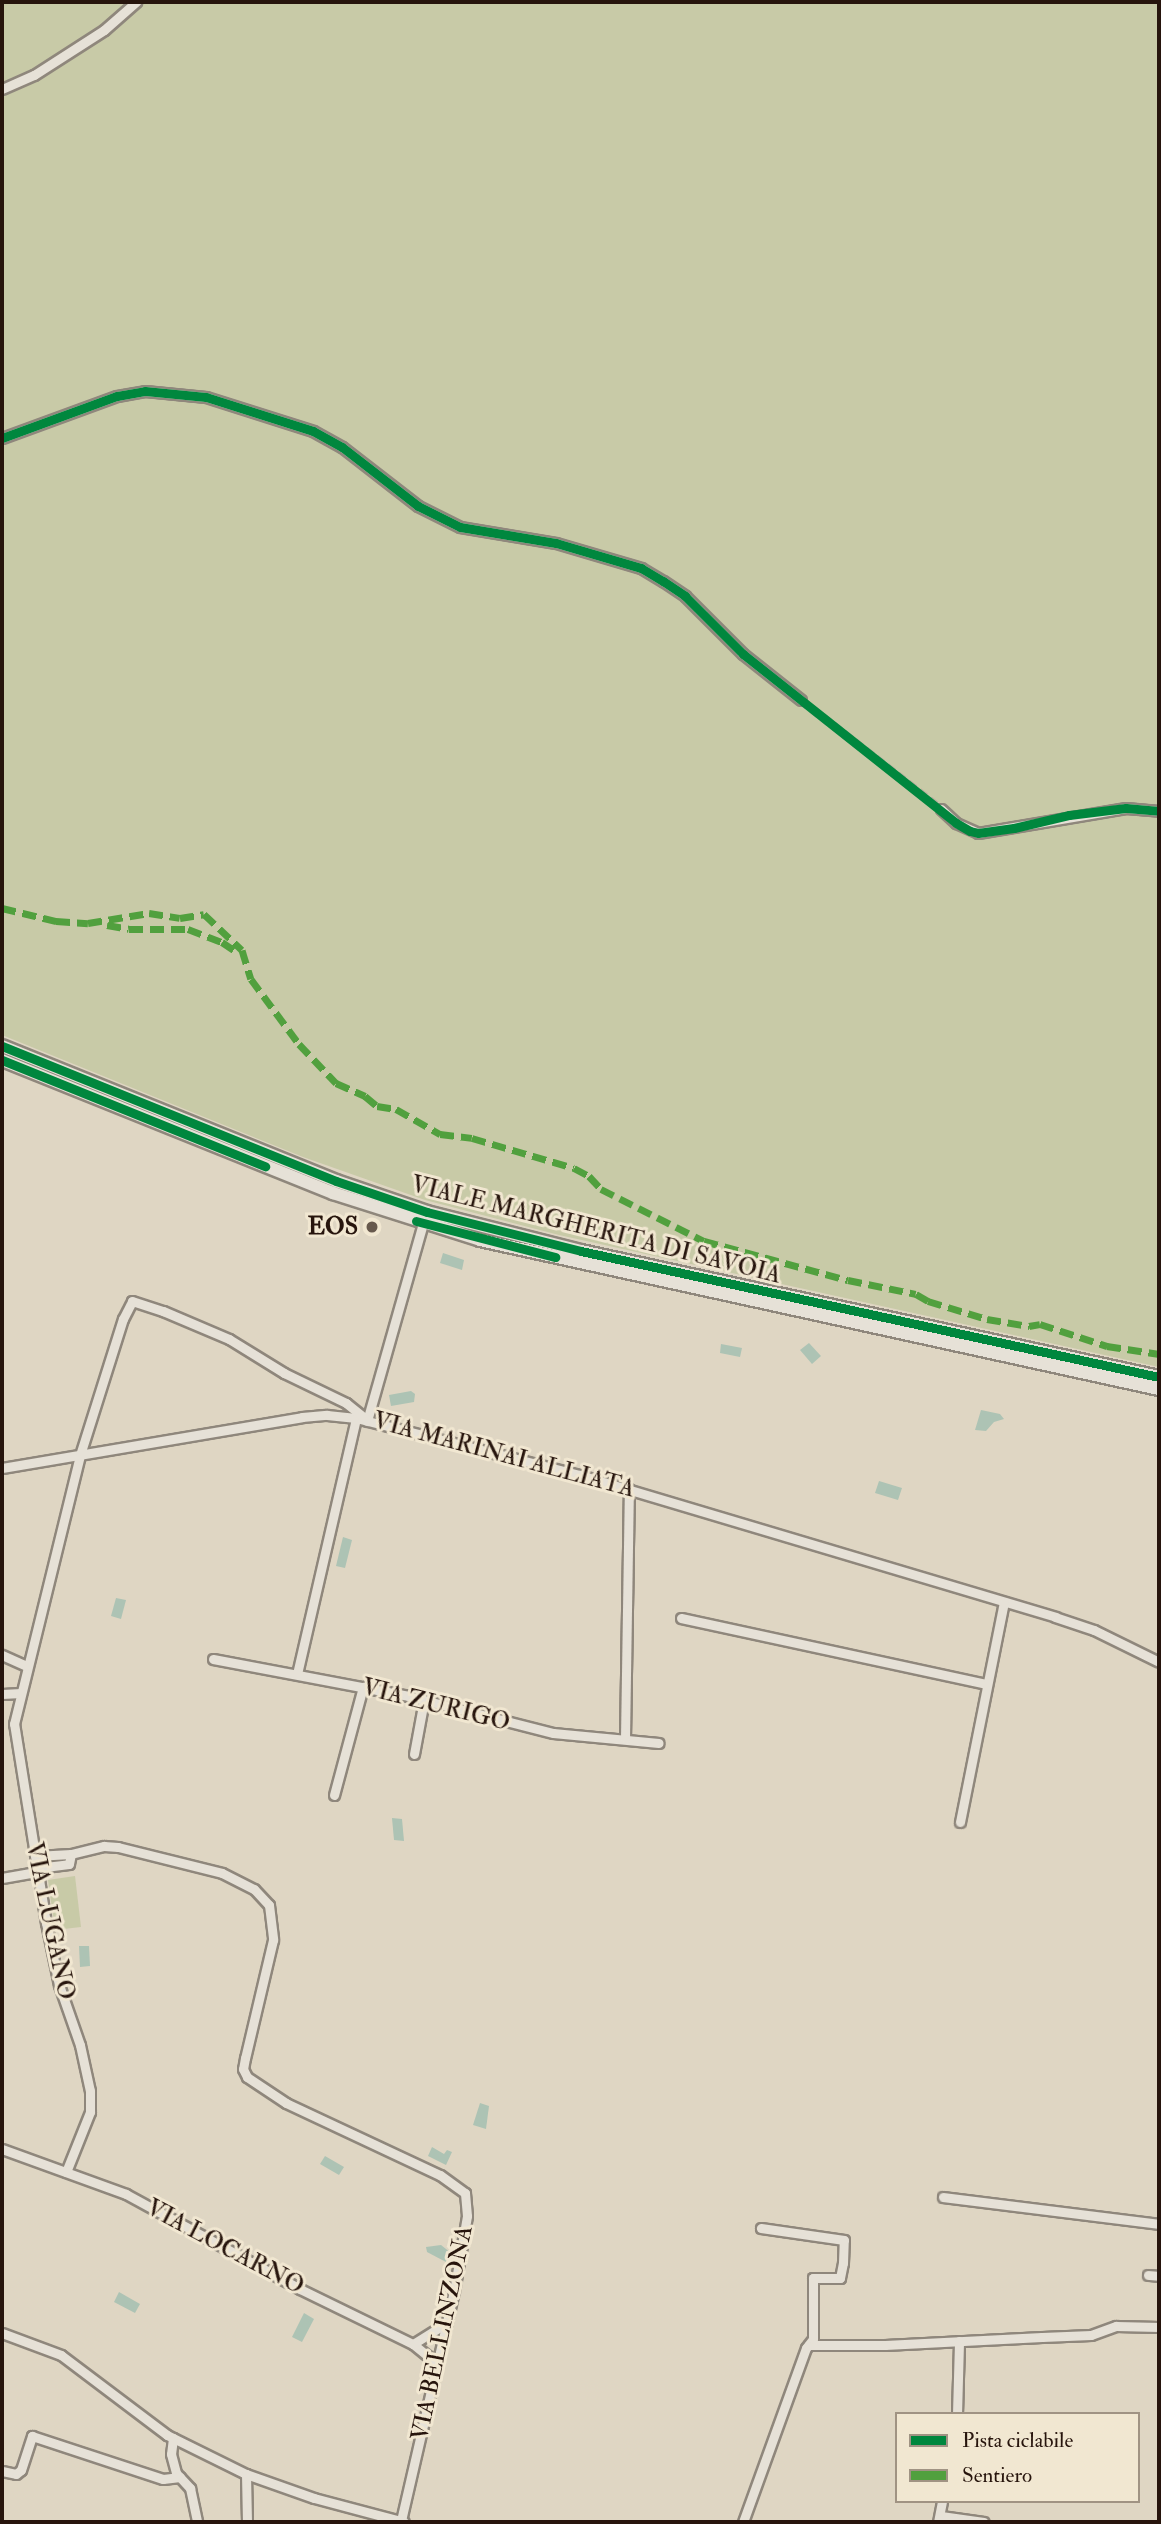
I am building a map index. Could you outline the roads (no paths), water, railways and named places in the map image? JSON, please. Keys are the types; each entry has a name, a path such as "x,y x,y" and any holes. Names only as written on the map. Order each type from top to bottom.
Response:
{"street":[{"path":"2,89 34,75 104,30 136,2"},
{"path":"2,438 117,396 145,391 205,397 313,431 342,447 418,506 460,527 556,543 640,568 684,596 743,654 801,701"},
{"path":"941,809 956,824 978,833 1126,808 1159,811"},
{"name":"VIALE MARGHERITA DI SAVOIA","path":"2,1046 336,1181 485,1228 1159,1377"},
{"name":"VIALE MARGHERITA DI SAVOIA","path":"2,1060 333,1193 424,1223 579,1263 1159,1389"},
{"path":"2,1468 302,1417 327,1415 367,1421 424,1223"},
{"name":"VIA MARINAI ALLIATA","path":"27,1666 80,1455 99,1389 132,1301 229,1339 284,1373 346,1403 367,1421 629,1489 1004,1602 1094,1630 1159,1662"},
{"path":"297,1674 356,1418"},
{"path":"625,1738 629,1489"},
{"path":"960,1822 1004,1602"},
{"path":"681,1618 988,1684"},
{"path":"2,1655 27,1666"},
{"name":"VIA ZURIGO","path":"213,1658 259,1670 297,1674 424,1700 553,1733 659,1743"},
{"name":"VIA LUGANO","path":"27,1666 14,1724 37,1870 59,1984 80,2045 90,2091 90,2112 66,2172"},
{"path":"334,1796 363,1687"},
{"path":"2,1694 21,1693"},
{"path":"414,1754 424,1700"},
{"name":"VIA BELLINZONA","path":"35,1856 71,1854 104,1846 222,1873 254,1889 269,1905 273,1940 243,2069 258,2087 286,2103 440,2175 461,2187 465,2193 467,2216 447,2323 403,2522"},
{"name":"VIA BELLINZONA","path":"37,1870 69,1864 71,1854"},
{"path":"2,1878 37,1870"},
{"name":"VIA LOCARNO","path":"2,2149 126,2194 300,2289 413,2344 438,2364"},
{"path":"943,2197 1159,2224"},
{"path":"743,2522 813,2339 813,2278 840,2278 844,2240 761,2228"},
{"path":"1147,2275 1159,2276"},
{"path":"413,2344 447,2323"},
{"path":"809,2345 1091,2335 1115,2326 1159,2327"},
{"path":"2,2333 61,2355 101,2383 130,2409 173,2438 246,2474 314,2498 403,2522"},
{"path":"957,2412 959,2341"},
{"path":"2,2471 16,2474 21,2470 32,2436 163,2479 180,2477"},
{"path":"173,2438 171,2454 180,2477 190,2488 198,2522"},
{"path":"246,2474 247,2522"},
{"path":"940,2519 984,2522"}],"tunnel":[{"path":"801,700 941,809"}],"place":[{"name":"EOS","path":"372,1227"}]}
